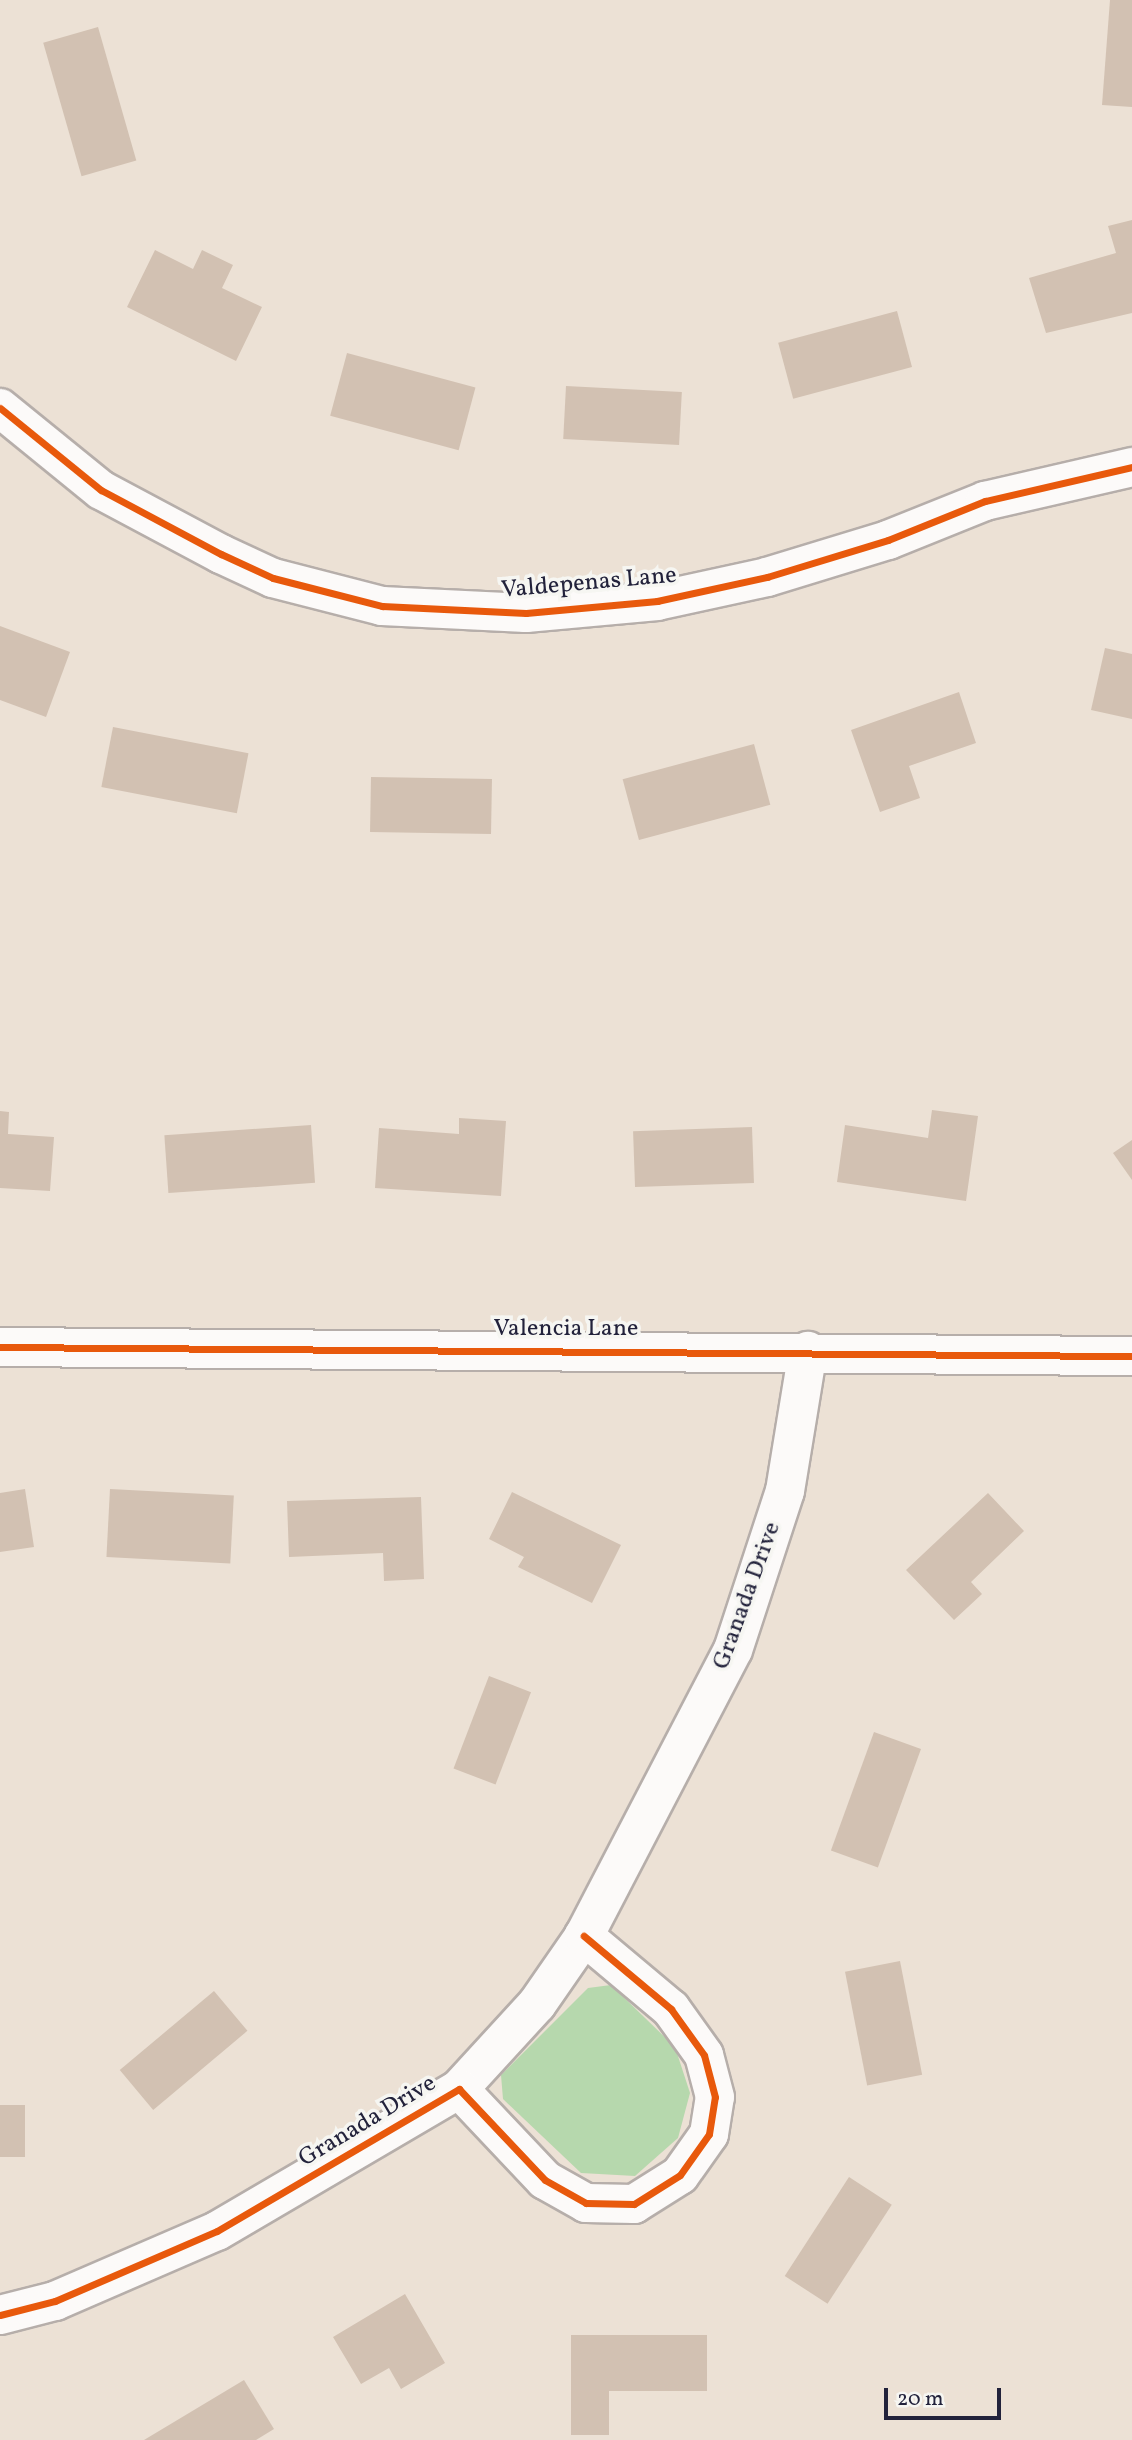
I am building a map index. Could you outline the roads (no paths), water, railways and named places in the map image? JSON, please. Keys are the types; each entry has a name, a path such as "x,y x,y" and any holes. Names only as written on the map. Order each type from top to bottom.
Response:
{"street":[{"name":"Valdepenas Lane","path":"0,408 101,490 220,554 273,578 395,607 526,613 657,601 779,573 985,501 1132,467"},
{"name":"Valencia Lane","path":"0,1347 808,1351 1132,1356"},
{"name":"Granada Drive","path":"0,2315 55,2301 217,2231 459,2089 537,2004 584,1936 733,1650 785,1491 808,1351"},
{"name":"Granada Drive","path":"459,2089 545,2179 586,2203 634,2204 680,2175 709,2134 715,2097 704,2055 671,2008 584,1936"}]}
